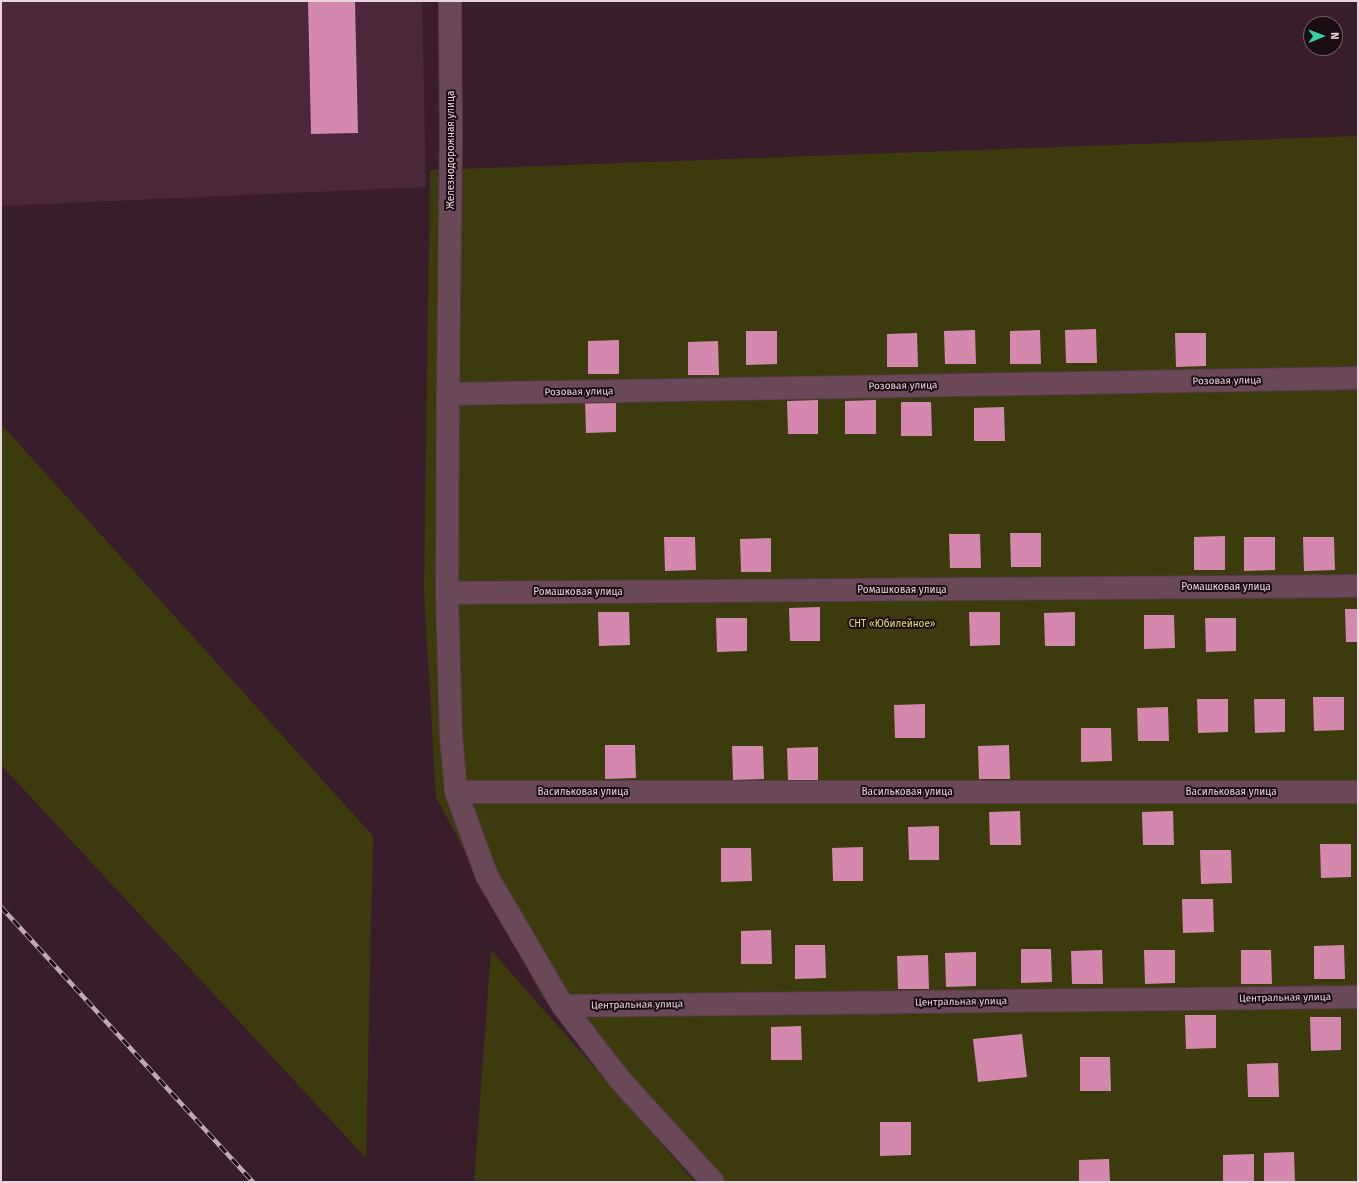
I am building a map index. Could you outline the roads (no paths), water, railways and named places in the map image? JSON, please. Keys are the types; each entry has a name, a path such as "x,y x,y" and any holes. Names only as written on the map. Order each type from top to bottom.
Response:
{"street":[{"name":"Железнодорожная улица","path":"450,1 452,136 447,593 450,736 456,792 487,876 563,1006 621,1081 712,1182"},
{"name":"Розовая улица","path":"448,394 1358,378"},
{"name":"Ромашковая улица","path":"447,593 1358,586"},
{"name":"Васильковая улица","path":"456,792 1358,792"},
{"name":"Центральная улица","path":"563,1006 1358,997"}],"railway":[{"path":"1,907 253,1182"}],"park label":[{"name":"СНТ «Юбилейное»","path":"892,624"}]}
